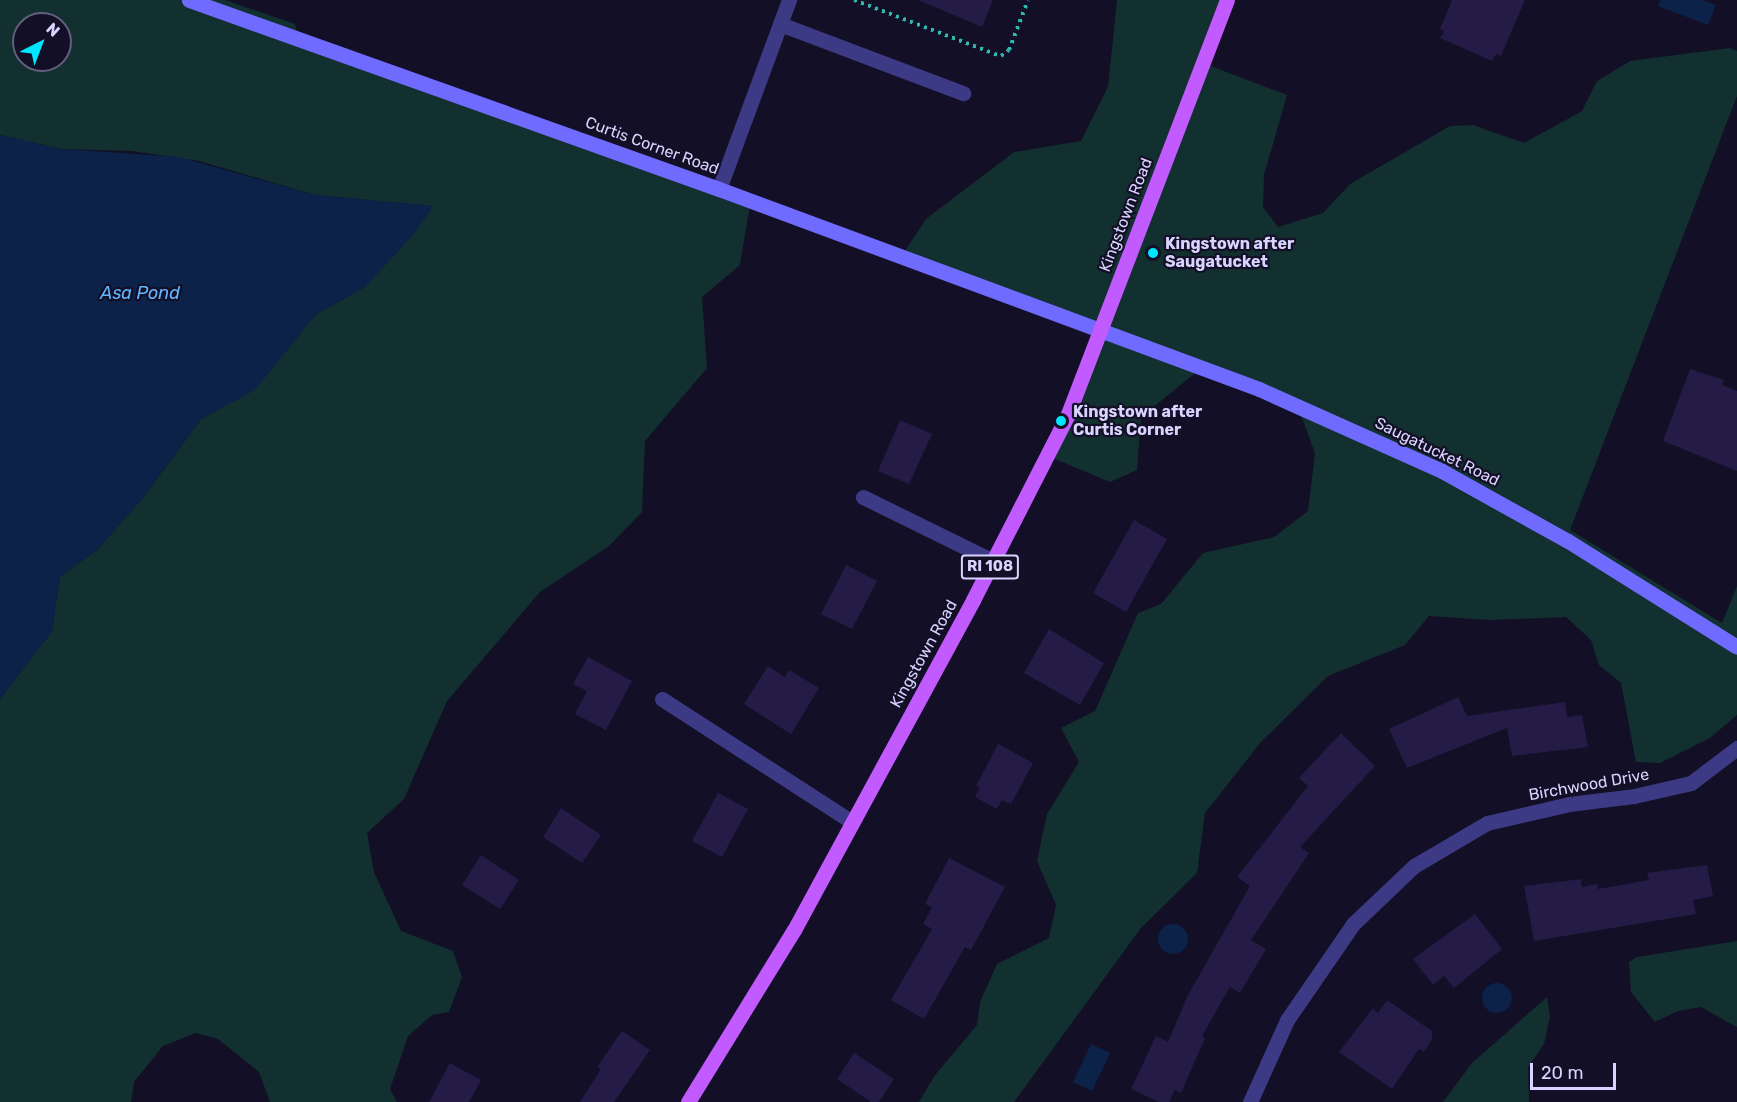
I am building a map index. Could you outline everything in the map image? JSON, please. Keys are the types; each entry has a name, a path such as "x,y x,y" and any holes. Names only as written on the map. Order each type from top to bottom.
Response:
{"main road":[{"name":"Kingstown Road","path":"687,1102 794,930 993,561 1068,414 1227,0"}],"street":[{"name":"Curtis Corner Road","path":"189,0 719,189 1101,333"},
{"path":"719,189 789,0"},
{"path":"780,24 963,93"},
{"name":"Saugatucket Road","path":"1101,333 1259,389 1442,471 1568,542 1737,647"},
{"path":"863,497 993,561"},
{"path":"662,699 852,822"},
{"name":"Birchwood Drive","path":"1250,1102 1287,1020 1353,924 1414,866 1487,823 1569,804 1634,796 1691,783 1737,748"}],"path":[{"path":"854,0 1001,56 1009,50 1028,0"}],"green space":[{"path":"0,0 225,0 295,24 297,32 750,205 740,265 702,297 707,368 645,441 642,512 609,546 540,592 447,701 404,799 367,833 374,872 401,931 453,951 462,977 449,1012 432,1015 408,1036 390,1089 397,1102 270,1102 259,1072 218,1039 196,1033 163,1046 134,1082 131,1102 0,1102 0,699 52,631 60,576 96,551 142,499 201,419 254,390 316,314 365,287 432,206 315,195 199,161 132,151 61,149 0,135"},
{"path":"1117,0 1230,0 1208,65 1287,95 1264,175 1263,207 1278,227 1323,213 1350,184 1450,126 1473,125 1524,143 1582,111 1597,81 1630,61 1730,48 1737,51 1737,96 1570,530 1722,623 1737,586 1737,715 1710,738 1660,763 1636,762 1621,683 1599,665 1591,640 1566,617 1490,620 1429,616 1405,645 1328,676 1261,742 1205,813 1197,873 1141,928 1014,1102 919,1102 935,1075 977,1025 980,1002 997,964 1049,938 1056,905 1037,861 1047,814 1079,762 1061,728 1095,711 1138,613 1161,604 1203,553 1274,537 1308,511 1315,453 1296,402 1204,366 1141,417 1137,470 1110,482 1055,459 1049,453 1102,329 905,251 926,219 1014,152 1081,141 1108,87"},
{"path":"1737,941 1737,1027 1701,1007 1678,1011 1655,1022 1631,992 1629,962 1637,957"},
{"path":"1547,997 1550,1017 1544,1044 1528,1067 1529,1102 1443,1102 1472,1063"}],"water":[{"path":"1660,0 1702,0 1716,5 1708,25 1658,6"},
{"name":"Asa Pond","path":"0,135 61,149 179,157 315,195 433,206 415,233 365,287 316,314 255,390 201,419 142,499 96,551 60,576 52,631 0,699"},
{"path":"1173,924 1184,928 1188,939 1184,950 1173,954 1162,950 1158,939 1162,928"},
{"path":"1497,983 1508,987 1512,998 1508,1009 1497,1013 1486,1009 1482,998 1486,987"},
{"path":"1091,1044 1110,1053 1092,1091 1073,1082"}],"building":[{"path":"918,0 993,0 982,27"},
{"path":"1452,0 1525,0 1501,56 1496,54 1492,61 1440,38 1444,31 1440,29"},
{"path":"1690,369 1724,380 1722,385 1737,391 1737,471 1663,441"},
{"path":"900,420 932,434 909,484 878,471"},
{"path":"1134,520 1167,539 1126,612 1093,593"},
{"path":"846,565 877,581 852,629 821,614"},
{"path":"1049,629 1104,663 1080,705 1024,673"},
{"path":"588,657 632,681 606,730 575,714 587,691 573,684"},
{"path":"768,666 785,677 789,670 819,688 791,734 744,704"},
{"path":"1458,697 1467,716 1565,702 1567,717 1582,715 1588,747 1512,756 1507,728 1407,768 1389,729"},
{"path":"1341,733 1375,766 1300,847 1309,853 1251,940 1266,949 1240,993 1230,987 1202,1036 1205,1038 1181,1093 1175,1090 1169,1102 1159,1102 1131,1089 1156,1036 1168,1042 1188,995 1250,886 1237,877 1308,786 1299,778"},
{"path":"998,744 1033,763 1011,804 1002,800 997,809 975,797 980,788 976,786"},
{"path":"718,793 748,809 722,857 692,841"},
{"path":"561,808 601,835 582,863 543,837"},
{"path":"481,855 519,880 500,909 462,885"},
{"path":"949,858 1005,887 971,950 965,947 924,1019 891,1000 932,929 923,924 932,907 925,904"},
{"path":"1707,865 1713,896 1693,900 1696,914 1534,941 1524,886 1581,879 1582,887 1597,884 1598,889 1649,880 1647,873"},
{"path":"1475,914 1502,949 1454,988 1444,976 1433,985 1413,959"},
{"path":"1387,1000 1432,1031 1432,1040 1424,1052 1419,1049 1392,1089 1339,1052 1373,1008 1378,1013"},
{"path":"622,1031 650,1050 614,1102 580,1102 601,1069 597,1067"},
{"path":"854,1053 894,1079 879,1102 871,1102 837,1079"},
{"path":"450,1063 481,1080 469,1102 429,1102"}],"place":[{"name":"Kingstown after Saugatucket","path":"1153,253"},
{"name":"Kingstown after Curtis Corner","path":"1061,421"}]}
